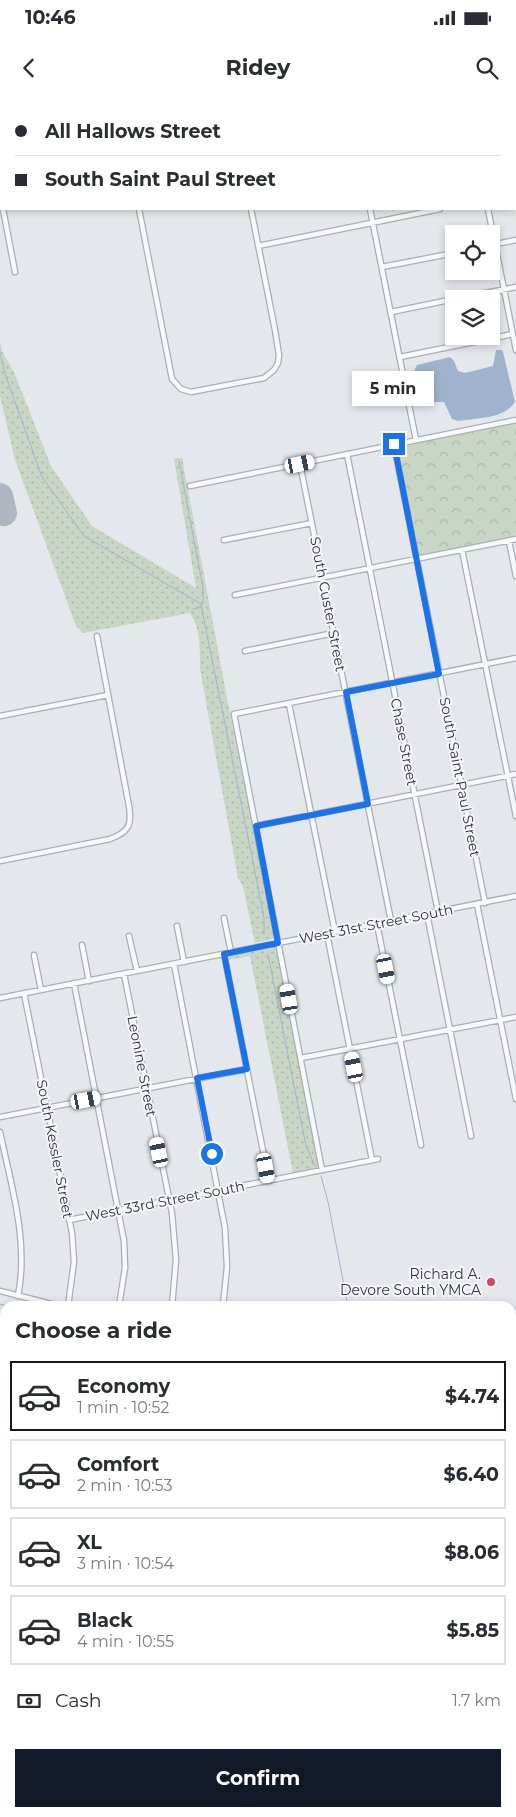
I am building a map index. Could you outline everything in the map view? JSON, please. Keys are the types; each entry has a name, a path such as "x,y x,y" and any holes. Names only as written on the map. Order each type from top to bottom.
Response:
{"street":[{"path":"3,210 15,272"},
{"path":"139,210 170,374 181,389 189,392 264,378 276,367 279,352 251,210"},
{"path":"370,210 416,440"},
{"path":"258,246 435,210"},
{"path":"488,210 490,225"},
{"path":"500,243 516,240"},
{"path":"382,267 445,254"},
{"path":"500,273 516,350"},
{"path":"499,290 516,287"},
{"path":"391,312 445,301"},
{"path":"400,357 513,334"},
{"path":"190,486 516,420"},
{"name":"South Saint Paul Street","path":"394,444 485,903"},
{"name":"Chase Street","path":"346,454 438,912"},
{"name":"South Custer Street","path":"300,464 391,921"},
{"path":"224,540 312,523"},
{"path":"235,595 516,539"},
{"path":"509,541 516,576"},
{"path":"462,550 516,816"},
{"path":"245,650 334,633"},
{"path":"0,861 110,839 121,835 128,827 131,819 129,806 97,636"},
{"path":"322,1170 234,714 516,658"},
{"path":"0,716 108,695"},
{"path":"289,704 335,932"},
{"path":"256,826 516,774"},
{"name":"West 31st Street South","path":"0,998 516,896"},
{"path":"477,904 516,1099"},
{"path":"428,914 472,1136"},
{"path":"224,918 231,952"},
{"path":"377,924 421,1145"},
{"path":"178,926 184,962"},
{"path":"327,934 350,1048"},
{"path":"129,936 136,971"},
{"path":"82,945 89,980"},
{"path":"224,954 269,1181"},
{"path":"34,955 41,990"},
{"path":"174,964 225,1228 226,1285 224,1301"},
{"name":"Leonine Street","path":"124,974 169,1200 175,1245 173,1301"},
{"path":"74,983 124,1241 125,1265 120,1301"},
{"name":"South Kessler Street","path":"24,993 73,1242 74,1262 69,1301"},
{"path":"301,1058 516,1016"},
{"name":"West 33rd Street South","path":"69,1220 375,1160 350,1048"},
{"path":"0,1117 247,1069"},
{"path":"0,1132 22,1248 22,1272 18,1296"},
{"path":"0,1291 38,1301"}],"green space":[{"path":"0,341 2,351 14,372 51,466 92,526 196,588 174,459 182,458 274,934 273,939 255,943 243,887 238,878 200,669 199,640 194,619 190,613 83,633 76,626 15,460 0,396"},
{"path":"516,420 516,539 416,559 394,445"},
{"path":"272,948 276,949 277,952 319,1164 319,1167 293,1173 250,956 228,960 230,956"}],"water":[{"path":"496,350 502,350 503,352 515,402 504,412 490,417 458,421 452,419 444,402 429,402 418,395 414,371 417,365 450,357 458,371 465,373 493,366"}],"waterway":[{"path":"0,352 5,374 42,477 84,536 201,604"},
{"path":"179,461 203,588 201,605 264,918 264,934"},
{"path":"193,609 202,607"},
{"path":"268,954 306,1146 315,1166"},
{"path":"321,1176 328,1202 347,1301"}],"runway":[{"path":"0,496 4,513"}],"place":[{"name":"Richard A. Devore South YMCA","path":"491,1282"}],"route":[{"path":"212,1154 197,1078 247,1069 224,954 278,943 256,826 368,804 346,692 439,674 394,444"}]}
